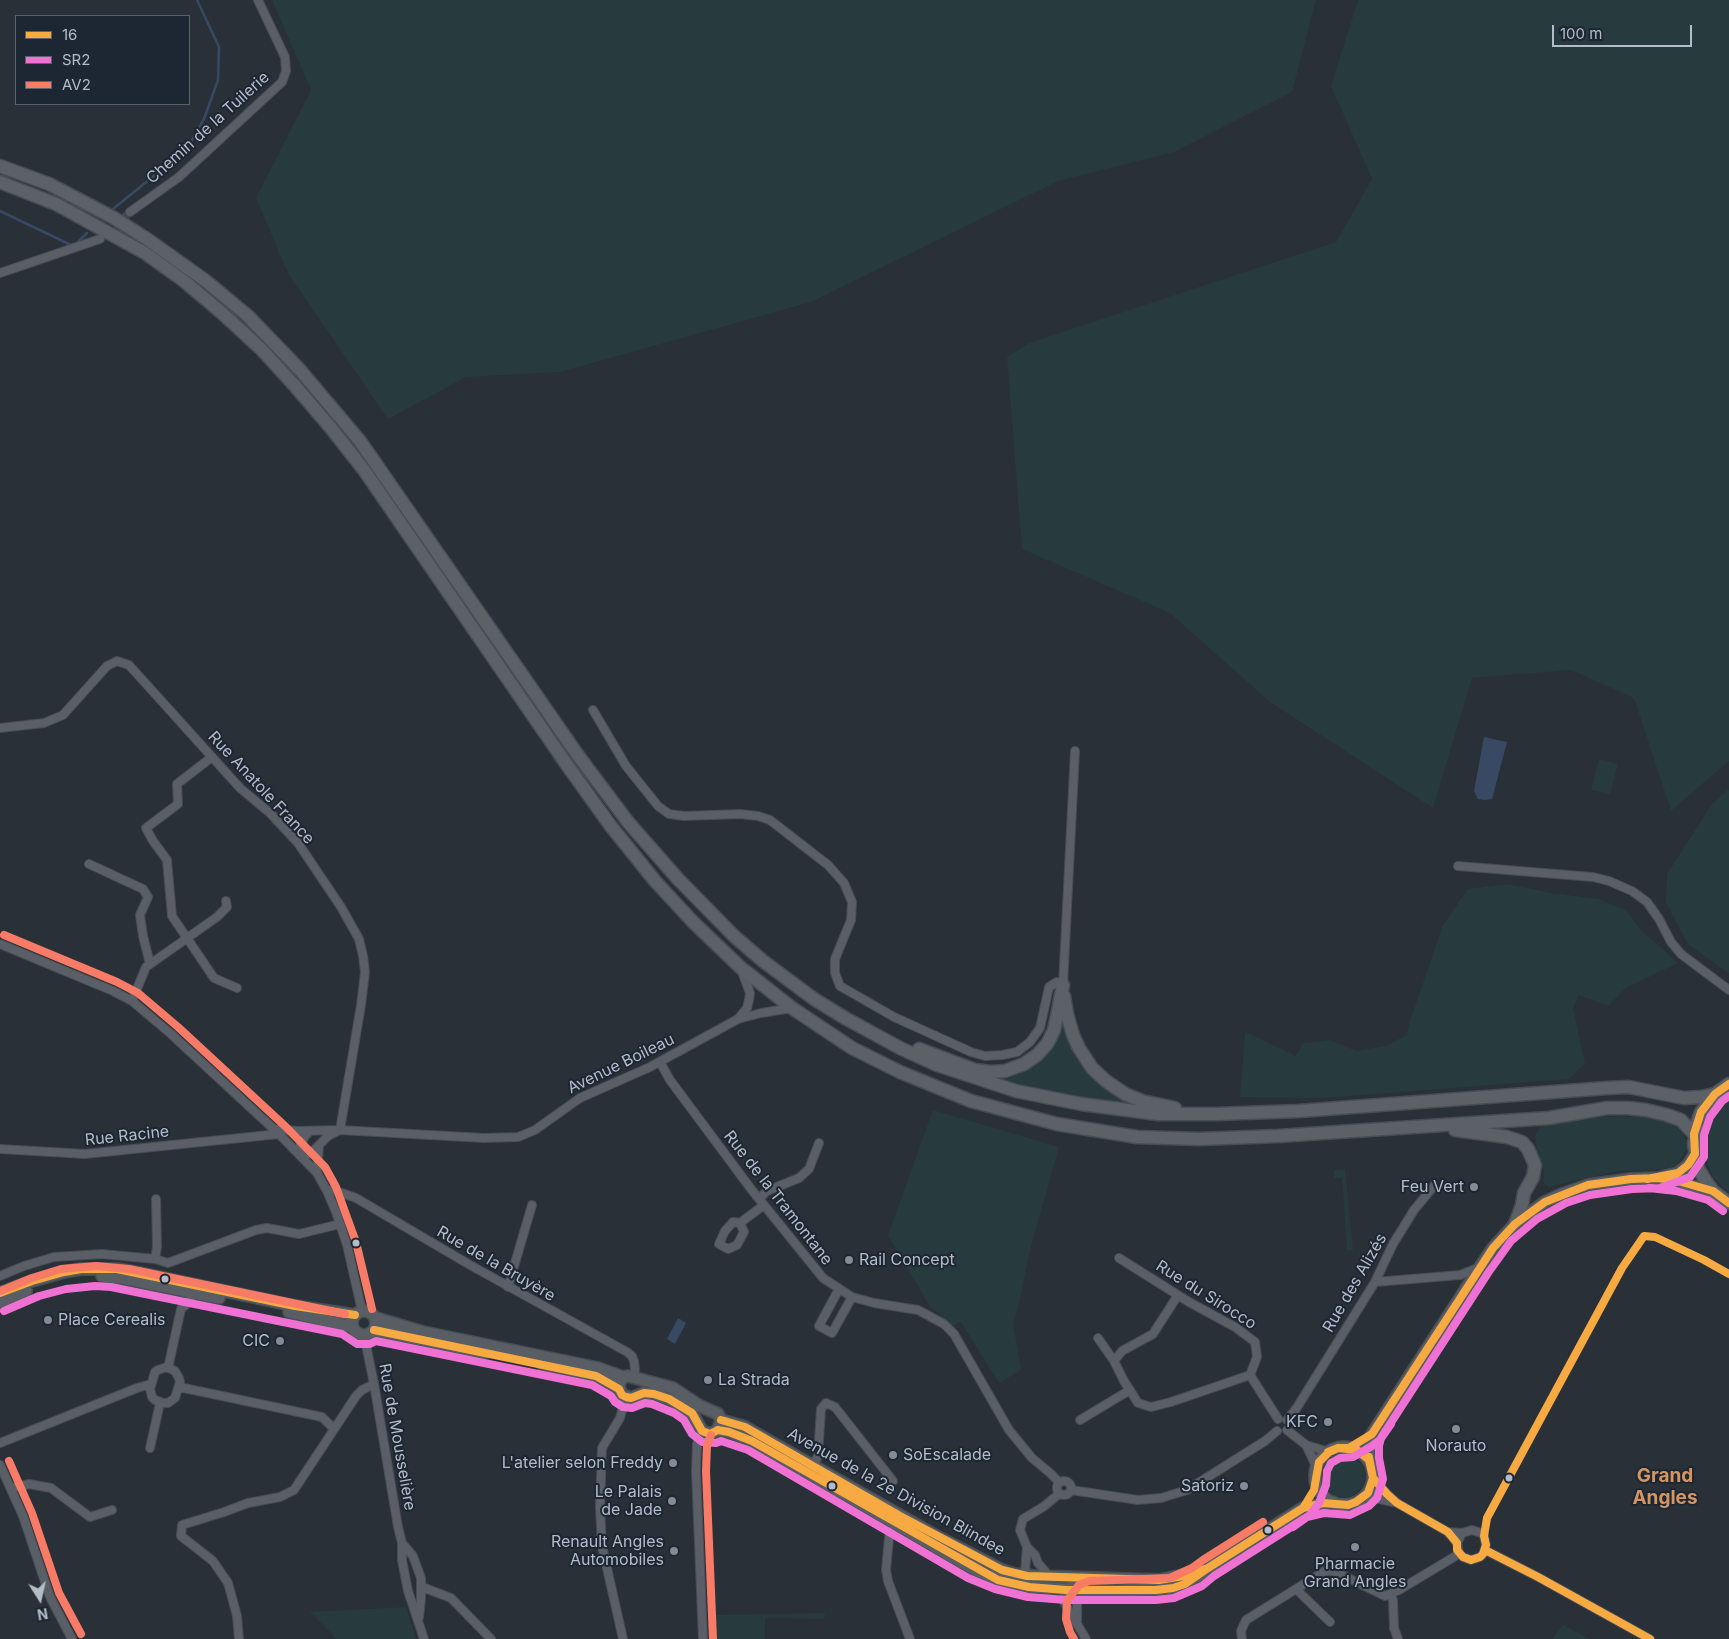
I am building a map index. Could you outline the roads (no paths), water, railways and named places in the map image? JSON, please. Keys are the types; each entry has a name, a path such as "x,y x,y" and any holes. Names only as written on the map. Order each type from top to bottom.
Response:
{"main road":[{"path":"0,166 49,184 114,218 206,281 248,316 300,370 360,441 577,754 628,822 678,879 734,936 781,975 814,999 900,1048 936,1065 1016,1091 1125,1111 1185,1115 1299,1111 1607,1088 1629,1088 1684,1098 1701,1098 1715,1094"},
{"path":"0,182 56,204 145,253 222,313 261,349 331,428 364,470 567,765 610,825 655,880 693,922 740,967 792,1008 852,1048 908,1076 971,1101 1057,1124 1137,1136 1200,1139 1278,1136 1549,1118 1607,1108 1646,1110 1667,1115 1681,1120 1694,1134"},
{"path":"845,1018 975,1070 1006,1071 1024,1064 1037,1055 1047,1044 1054,1030 1063,985"},
{"path":"1063,985 1067,1014 1079,1048 1092,1068 1106,1081 1125,1094 1142,1101 1217,1114"},
{"path":"1729,1084 1715,1094 1701,1112 1694,1134 1698,1168 1713,1191 1729,1203"},
{"path":"1425,1126 1507,1137 1522,1142 1528,1149 1535,1165 1533,1177 1524,1193 1515,1224"},
{"path":"1658,1178 1684,1169 1695,1154"},
{"path":"1368,1460 1372,1434 1480,1267 1493,1248 1515,1224 1545,1202 1588,1185 1631,1179 1658,1178 1678,1181 1713,1191"},
{"path":"0,1293 64,1272 89,1269 117,1269 295,1306 359,1313 370,1312 376,1318 423,1332 598,1368 674,1388 700,1406 718,1414 720,1425 710,1434 702,1431 692,1413 669,1399 644,1393 631,1398 596,1376 369,1333 359,1334 352,1327 328,1320 126,1279 95,1276 49,1283 0,1302"},
{"path":"352,1327 352,1322 359,1313"},
{"path":"369,1333 376,1322 376,1318"},
{"path":"622,1393 619,1383 628,1377"},
{"name":"Avenue de la 2e Division Blindee","path":"720,1425 811,1470 998,1580 1029,1580 1090,1591 1156,1590 1173,1588 1197,1577 1208,1568"},
{"path":"1349,1448 1372,1434"},
{"path":"1338,1448 1349,1448 1357,1450 1368,1460 1373,1472 1373,1478 1372,1486 1363,1498 1348,1505 1325,1498 1316,1482 1316,1468 1323,1456 1329,1452 1338,1448"},
{"path":"1303,1508 1310,1498 1316,1482"},
{"path":"1208,1568 1303,1508 1333,1502"},
{"name":"Avenue de la 2e Division Blindee","path":"897,1519 1029,1580"},
{"name":"Avenue de la 2e Division Blindee","path":"1049,1583 1063,1577 1150,1580 1172,1578 1208,1568"}],"street":[{"name":"Chemin de la Tuilerie","path":"130,212 179,177 282,82 286,71 285,57 258,0"},
{"path":"0,273 100,239"},
{"name":"Rue Anatole France","path":"0,728 44,723 63,714 106,666 117,661 129,665 240,788 271,814 298,844 341,907 359,939 364,956 365,972 340,1130"},
{"path":"593,710 626,766 658,806 669,814 684,816 740,814 758,816 770,820 828,865 844,883 852,902 851,920 836,959 835,973 840,986 886,1013 971,1052 985,1056 1017,1052 1030,1042 1040,1028 1049,986 1057,982 1063,985 1075,752"},
{"path":"212,757 177,784 178,804 146,828 153,841 168,860 172,916 214,978 237,988"},
{"path":"89,864 143,888 148,897 140,915 150,964"},
{"path":"1458,866 1593,877 1609,881 1647,902 1670,942 1681,954 1729,990"},
{"path":"132,1001 146,967 217,917 227,906 226,901"},
{"path":"0,944 113,991 132,1001 171,1034 302,1157 317,1173 327,1191 340,1224 353,1267 359,1313"},
{"path":"738,1019 747,1008 750,993 740,967"},
{"name":"Avenue Boileau","path":"310,1131 340,1130 484,1138 518,1137 535,1130 580,1098 660,1062 738,1019 792,1008"},
{"name":"Rue de la Tramontane","path":"660,1062 670,1080 761,1202 823,1278 852,1297 874,1303 918,1310 944,1324 954,1334 1009,1430 1032,1458 1059,1482"},
{"path":"257,1136 273,1129"},
{"name":"Rue Racine","path":"0,1148 85,1154 268,1136 273,1129 310,1131"},
{"path":"302,1157 312,1152 328,1136 340,1130"},
{"path":"302,1157 300,1146 310,1131"},
{"path":"740,1223 761,1202 767,1191 799,1178 809,1169 820,1143"},
{"path":"317,1173 319,1145"},
{"name":"Rue des Alizés","path":"1287,1420 1296,1409 1375,1282 1393,1244 1414,1210 1434,1186"},
{"name":"Rue de la Bruyère","path":"327,1191 333,1190 356,1198 508,1287 626,1352 634,1361 635,1369 628,1377"},
{"path":"155,1259 157,1247 156,1199"},
{"path":"508,1287 532,1205"},
{"path":"0,1276 54,1257 102,1254 168,1262 256,1230 267,1228 299,1234 340,1224"},
{"name":"Rue du Sirocco","path":"1119,1258 1178,1295 1235,1327 1255,1342 1257,1357 1250,1375"},
{"path":"1375,1282 1460,1275 1480,1267"},
{"path":"839,1289 819,1326 832,1332 852,1297"},
{"path":"168,1368 181,1309 190,1301 193,1293"},
{"path":"1114,1361 1122,1351 1153,1334 1178,1295"},
{"name":"Rue de Mousselière","path":"369,1333 374,1384 402,1544 402,1560 408,1591 424,1639"},
{"path":"1098,1338 1114,1361 1138,1403 1151,1407 1171,1402 1250,1375 1278,1419"},
{"path":"162,1368 168,1368 175,1370 178,1374 179,1388 175,1398 168,1403 160,1403 152,1397 151,1384 155,1372 162,1368"},
{"path":"0,1443 151,1384"},
{"path":"239,1639 237,1616 228,1584 213,1561 181,1536 182,1525 248,1503 280,1497 294,1490 356,1396 362,1390 374,1384"},
{"path":"179,1388 322,1417 334,1429"},
{"path":"1080,1420 1130,1390"},
{"path":"622,1393 620,1418 602,1448 600,1507 602,1546 623,1639"},
{"path":"150,1448 160,1403"},
{"path":"811,1470 818,1456 821,1409 826,1403 834,1407 893,1481"},
{"path":"1284,1418 1287,1420 1289,1423 1287,1430 1282,1433 1277,1431 1274,1425 1278,1419 1284,1418"},
{"path":"1287,1430 1306,1445 1329,1452"},
{"path":"702,1431 697,1444 696,1471 703,1639"},
{"path":"1071,1490 1138,1500 1161,1498 1187,1490 1265,1441 1277,1431"},
{"path":"1306,1445 1316,1468"},
{"path":"0,1465 23,1516 50,1597 72,1639"},
{"path":"1373,1478 1397,1503 1448,1532 1457,1543 1459,1554 1463,1557 1471,1560 1480,1557 1485,1550 1486,1541 1480,1533 1472,1530 1462,1533 1448,1532"},
{"path":"1059,1494 1056,1488 1059,1482 1066,1481 1069,1483 1071,1490"},
{"path":"10,1488 29,1484 51,1488 90,1517 112,1510"},
{"path":"1071,1490 1067,1495 1059,1494 1043,1507 1023,1519 1020,1530 1027,1547 1035,1555 1049,1583 1064,1602 1086,1639"},
{"path":"1363,1498 1384,1499 1397,1503"},
{"path":"897,1519 889,1538 886,1570 888,1581 910,1639"},
{"path":"1457,1543 1462,1533"},
{"name":"Rue de Mousselière","path":"402,1544 413,1556 421,1578 422,1587 418,1619"},
{"path":"1027,1547 1025,1562 1029,1580"},
{"path":"1485,1550 1650,1639"},
{"path":"1242,1639 1242,1626 1246,1620 1325,1572 1332,1571 1385,1596 1391,1595 1459,1554"},
{"path":"1010,1572 1021,1568 1025,1562"},
{"path":"1029,1580 1038,1563"},
{"path":"1063,1577 1071,1588 1077,1602 1076,1617 1079,1628"},
{"path":"1064,1602 1064,1596 1079,1582 1117,1583 1150,1580"},
{"path":"422,1587 451,1598 491,1639"},
{"path":"1296,1589 1330,1622"},
{"path":"1077,1602 1081,1596 1090,1591"},
{"path":"1391,1595 1393,1600 1394,1628 1398,1639"}],"water":[{"path":"1484,737 1507,742 1492,799 1485,800 1478,799 1474,791"},
{"path":"678,1318 686,1323 675,1344 667,1339"}],"waterway":[{"path":"113,209 187,149 204,119 218,80 219,47 197,0"},
{"path":"0,211 71,245"},
{"path":"77,243 87,233"}],"tunnel":[{"path":"105,235 130,212"}],"place":[{"name":"Feu Vert","path":"1474,1187"},
{"name":"Rail Concept","path":"849,1260"},
{"name":"Place Cerealis","path":"48,1320"},
{"name":"CIC","path":"280,1341"},
{"name":"La Strada","path":"708,1380"},
{"name":"KFC","path":"1328,1422"},
{"name":"Norauto","path":"1456,1429"},
{"name":"SoEscalade","path":"893,1455"},
{"name":"L'atelier selon Freddy","path":"673,1463"},
{"name":"Satoriz","path":"1244,1486"},
{"name":"Le Palais de Jade","path":"672,1501"},
{"name":"Pharmacie Grand Angles","path":"1355,1547"},
{"name":"Renault Angles Automobiles","path":"674,1551"}],"district":[{"name":"Grand Angles","path":"1665,1487"}]}
